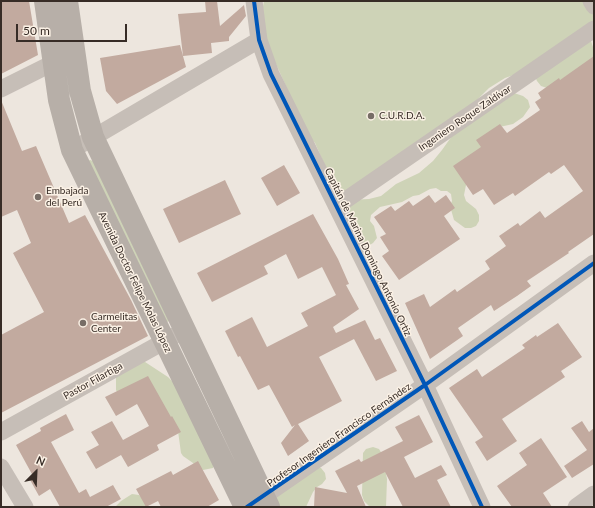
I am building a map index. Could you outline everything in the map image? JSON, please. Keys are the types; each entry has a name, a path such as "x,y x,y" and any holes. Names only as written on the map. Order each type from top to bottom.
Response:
{"main road":[{"name":"Avenida Doctor Felipe Molas López","path":"46,1 59,100 72,150 164,342 256,504"},
{"path":"67,1 80,91 93,138 185,332 256,504"}],"street":[{"name":"Capitán de Marina Domingo Antonio Ortiz","path":"254,1 259,40 271,74 285,105 337,206 425,385 482,507"},
{"path":"591,1 594,6"},
{"name":"Ingeniero Roque Zaldívar","path":"337,206 594,30"},
{"path":"72,150 259,40"},
{"path":"1,89 54,62 74,54"},
{"name":"Profesor Ingeniero Francisco Fernández","path":"256,504 425,385 594,263"},
{"name":"Pastor Filartiga","path":"1,432 164,342 185,332"},
{"path":"1,467 24,507"},
{"path":"576,507 594,494"}],"green space":[{"name":"C.U.R.D.A.","path":"264,1 594,1 594,27 589,35 594,50 594,60 547,88 541,86 533,72 528,70 505,78 489,88 466,111 347,196 336,190 315,143 307,133 259,26"},
{"path":"511,92 523,96 528,100 530,107 523,117 513,124 495,128 468,175 464,195 466,201 476,209 479,215 479,221 476,226 465,228 454,220 450,206 452,201 451,194 447,191 441,191 436,188 413,196 402,202 380,207 371,215 370,221 374,226 377,238 368,246 351,237 341,216 350,200 369,199 381,196 396,184 419,173 433,161 459,126"},
{"path":"90,160 93,161 169,321 167,322 87,162"},
{"path":"142,360 168,377 174,383 216,460 213,468 203,470 195,466 181,453 178,431 160,415 117,392 116,377"},
{"path":"373,447 379,449 382,454 387,479 386,507 370,507 364,501 362,495 363,453 366,449"},
{"path":"314,467 321,468 325,473 326,479 313,492 306,507 274,507 274,493"},
{"path":"132,494 139,495 144,499 148,507 115,507 121,501"}],"building":[{"path":"1,1 29,1 38,55 1,74"},
{"path":"205,1 217,1 220,26 244,5 246,16 229,37 229,41 211,43 212,53 183,56 178,14 206,12"},
{"path":"180,45 186,67 117,104 106,91 100,58"},
{"path":"594,56 594,234 527,281 531,286 517,296 494,311 491,305 458,328 463,336 430,359 405,303 424,294 430,307 455,289 457,292 490,269 485,261 506,246 499,236 518,223 520,226 540,211 545,218 583,191 564,165 551,174 549,172 515,196 513,193 494,205 483,189 473,195 453,166 481,147 476,140 500,124 507,133 540,110 535,102 541,98 538,93 559,78 560,80"},
{"name":"Carmelitas Center","path":"1,100 22,151 36,146 69,223 85,215 131,300 148,336 1,413 1,335 44,312 13,253 31,243 17,210 1,217"},
{"path":"284,165 300,193 277,206 261,178"},
{"path":"225,180 241,214 179,243 163,209"},
{"path":"429,195 435,203 446,195 455,208 444,216 460,239 399,280 382,256 389,251 380,237 386,234 374,217 391,206 395,211 409,201 413,206"},
{"path":"313,214 338,259 349,284 346,285 359,309 333,327 336,333 365,320 375,340 380,338 397,371 376,381 354,339 319,357 342,401 298,424 309,441 288,456 281,443 295,425 292,427 269,385 258,390 240,356 238,357 225,331 252,317 267,347 308,326 301,313 336,295 322,267 298,279 286,254 264,266 268,274 212,302 197,273"},
{"path":"558,323 582,357 561,371 565,377 502,419 517,441 487,461 475,442 483,437 449,388 477,369 482,377 525,348 522,345 536,335 537,337"},
{"path":"148,376 181,432 157,445 159,450 128,467 121,455 96,469 86,452 99,445 91,432 112,421 123,440 149,426 137,404 116,416 105,397"},
{"path":"66,414 74,430 51,442 79,493 86,489 90,497 113,485 121,499 106,507 60,507 50,489 39,496 29,478 33,476 16,445 41,431 40,428"},
{"path":"419,415 433,442 404,457 415,478 441,465 447,475 437,480 451,507 403,507 385,472 357,486 366,507 314,507 315,487 347,493 335,471 359,459 361,462 403,441 395,427"},
{"path":"582,421 589,432 594,428 594,464 572,478 564,466 587,450 571,428"},
{"path":"541,438 567,477 543,493 552,507 512,507 497,486 527,465 519,453"},
{"path":"198,461 219,500 207,507 161,507 158,501 146,507 136,489 171,471 173,475"}],"cycle path":[{"path":"254,1 259,40 271,74 425,385 482,507"},
{"path":"247,507 425,385 594,263"}],"place":[{"name":"C.U.R.D.A.","path":"371,116"},
{"name":"Embajada del Perú","path":"38,197"},
{"name":"Carmelitas Center","path":"83,323"}]}
